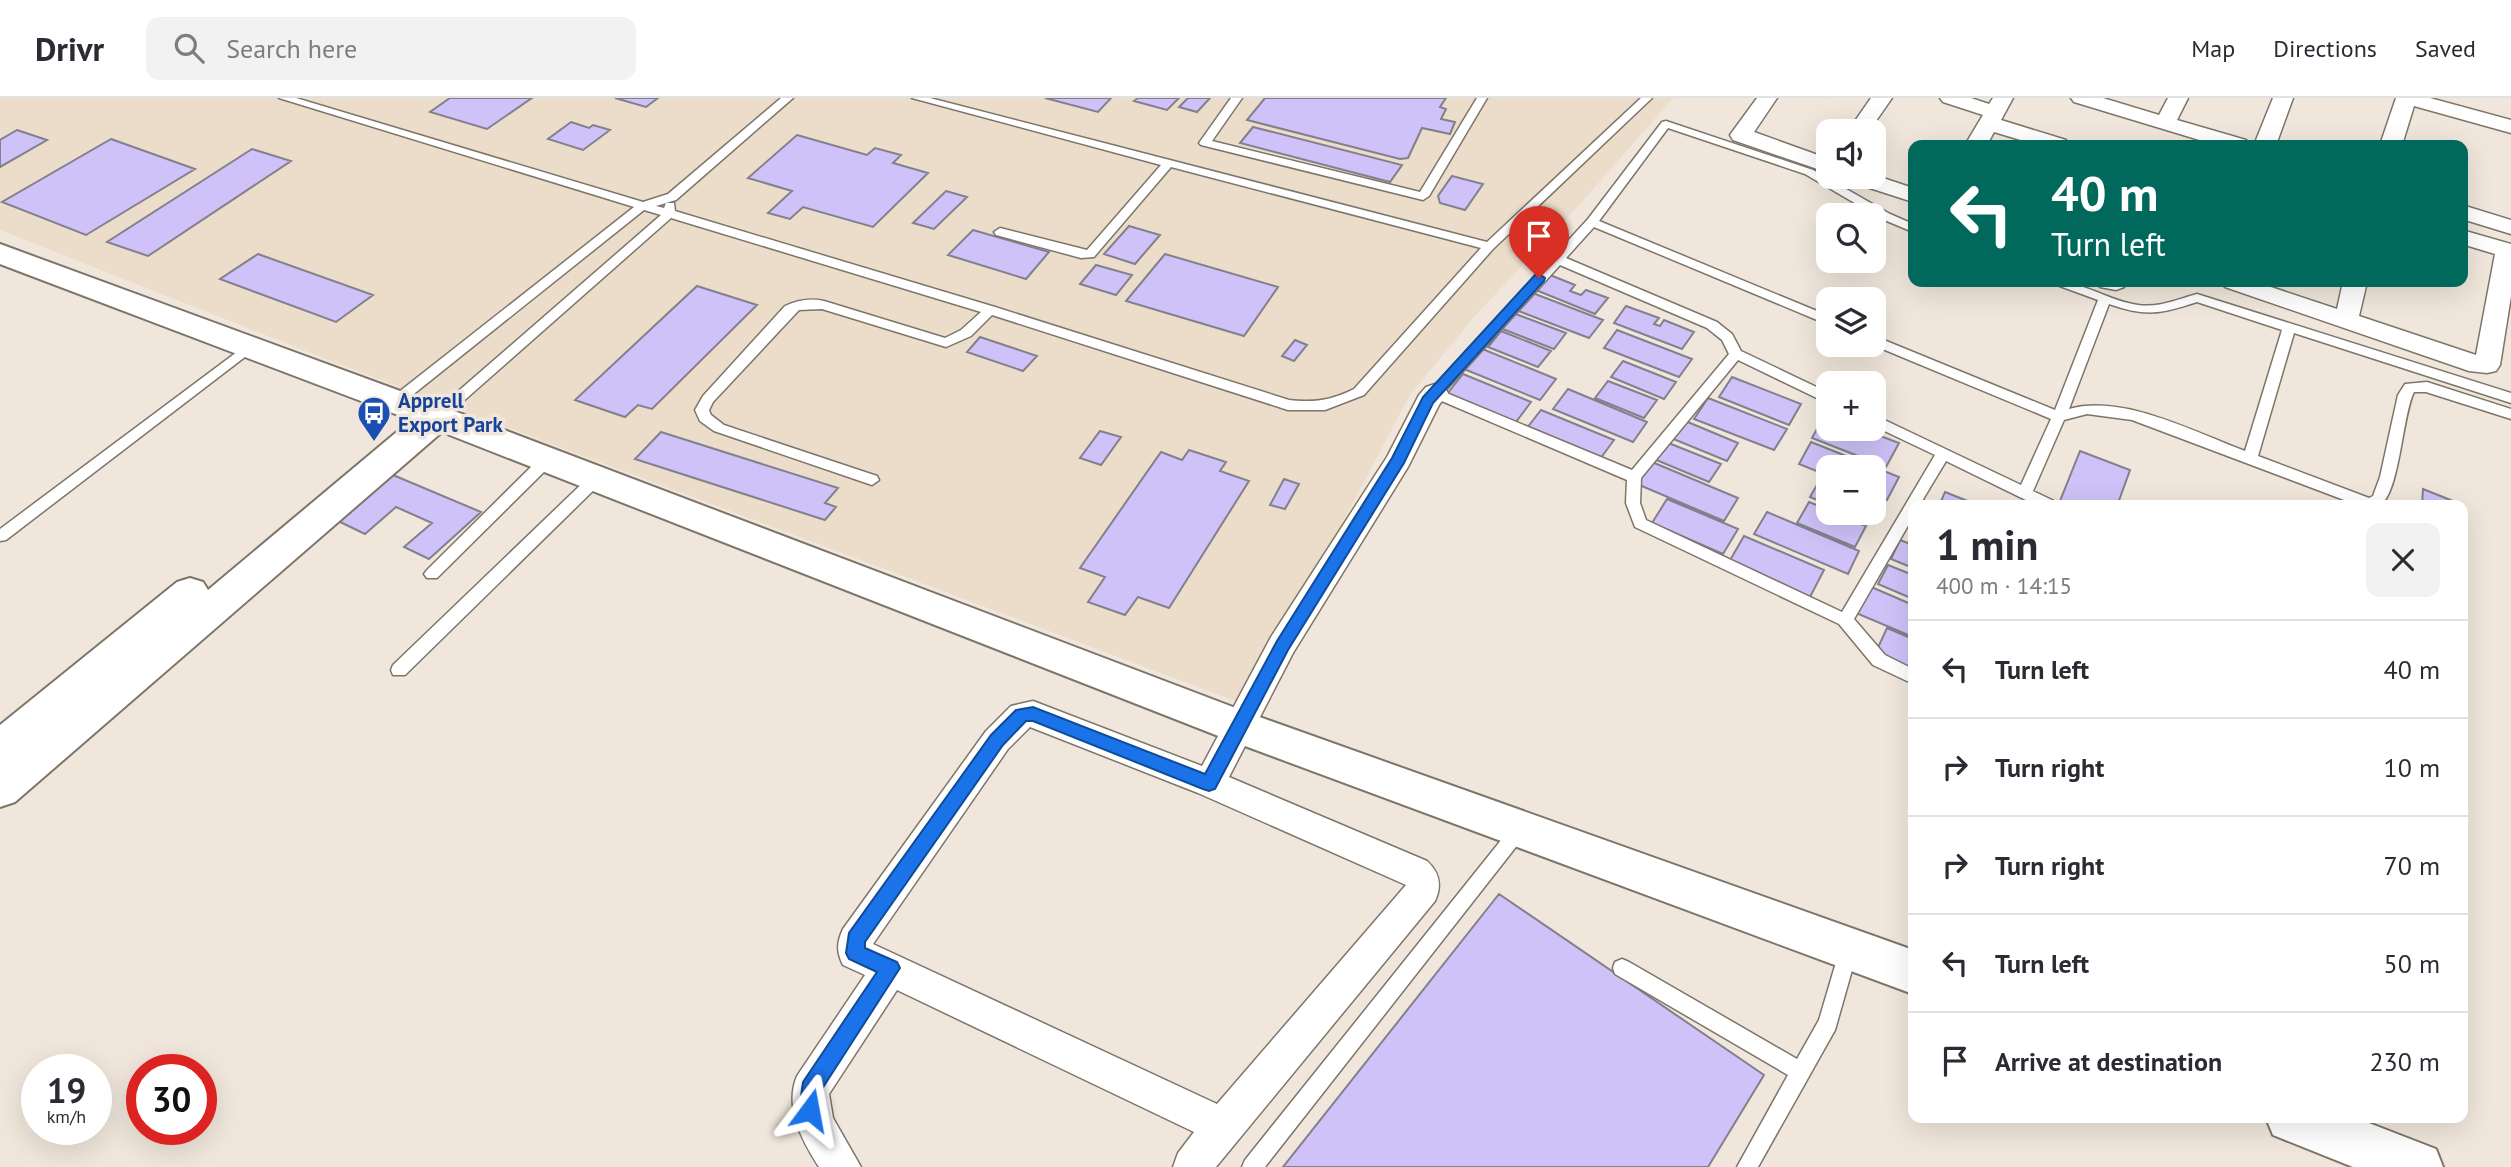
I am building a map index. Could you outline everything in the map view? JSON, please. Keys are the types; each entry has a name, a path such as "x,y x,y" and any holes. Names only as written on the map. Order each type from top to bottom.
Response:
{"main road":[{"path":"0,253 414,409 1240,727 1908,970"},
{"path":"0,749 414,409"},
{"path":"0,789 414,409"},
{"path":"2298,1123 2354,1156 2418,1167"}],"street":[{"path":"1767,98 1741,135 1816,162"},
{"path":"1867,119 1882,98"},
{"path":"1950,98 1996,111 2049,140"},
{"path":"2081,98 2119,103 2165,123 2221,140"},
{"path":"2165,123 2178,98"},
{"path":"2267,140 2283,98"},
{"path":"2393,140 2406,98 2511,127"},
{"path":"1979,140 1996,111"},
{"path":"1886,186 1908,193"},
{"path":"2468,215 2509,232"},
{"path":"2468,236 2509,232"},
{"path":"2248,287 2478,365 2487,365 2509,232"},
{"path":"2346,320 2354,287"},
{"path":"1209,783 1282,645 1399,460 1427,401 1435,393"},
{"path":"1192,1167 1223,1126 1423,890 1422,878 1415,872 1209,783 1047,718 1033,714 1022,715 997,740 855,940 855,953 1223,1126"},
{"path":"842,1167 820,1135 810,1110 810,1089 891,968"}],"lane":[{"path":"284,98 989,310 1288,405 1317,409 1339,403 1359,392 1489,246 1647,98"},
{"path":"414,409 642,206 672,197 788,98"},
{"path":"917,98 1489,246"},
{"path":"1237,98 1205,143 1423,196 1482,98"},
{"path":"1634,477 1435,393 1592,222 1666,124 1809,172 1853,194 1891,220 1908,226"},
{"path":"1000,232 1081,254 1090,254 1168,164"},
{"path":"414,409 668,215 672,197"},
{"path":"1592,222 1816,316"},
{"path":"1557,259 1712,325 1727,337 1736,354 1816,392"},
{"path":"2025,492 2059,417 2110,287 2137,309 2165,308 2197,298 2511,398"},
{"path":"872,480 719,428 705,418 702,410 708,399 790,309 799,304 810,302 824,305 946,343 966,332 989,310"},
{"path":"2250,458 2289,328"},
{"path":"1886,345 2059,417 2087,409 2134,415 2360,500"},
{"path":"1,536 249,347"},
{"path":"1736,354 1634,477 1633,503 1640,523 1845,620 1879,660 1908,674"},
{"path":"2377,500 2387,477 2404,395 2410,387 2427,387 2511,414"},
{"path":"1886,426 2040,500"},
{"path":"1915,500 1943,453"},
{"path":"432,574 547,460"},
{"path":"399,670 596,479"},
{"path":"1845,620 1908,513"},
{"path":"1252,1167 1521,829"},
{"path":"1747,1167 1828,1023 1849,949"},
{"path":"1622,968 1801,1072"}],"shaded area":[{"path":"0,98 1673,98 1580,204 1474,317 1410,395 1246,705 336,363 0,230"}],"building":[{"path":"450,98 532,98 487,129 430,112"},
{"path":"615,98 658,98 646,107"},
{"path":"1045,98 1111,98 1098,112"},
{"path":"1138,98 1179,98 1167,110 1134,101"},
{"path":"1188,98 1210,98 1197,112 1179,107"},
{"path":"1265,98 1446,98 1440,107 1446,109 1441,119 1455,122 1450,134 1422,128 1408,158 1400,159 1247,120"},
{"path":"571,122 589,128 593,125 610,130 583,150 548,139"},
{"path":"1253,127 1402,165 1390,182 1240,143"},
{"path":"17,130 47,140 0,167 0,140"},
{"path":"797,135 867,155 875,148 901,155 893,163 928,173 873,227 803,207 790,219 768,213 792,191 748,178"},
{"path":"111,139 195,169 86,235 2,202"},
{"path":"252,149 291,161 148,256 107,242"},
{"path":"1452,176 1483,184 1465,210 1440,203 1438,196"},
{"path":"946,191 967,197 934,229 913,223"},
{"path":"1129,226 1160,235 1135,264 1104,254"},
{"path":"973,230 1049,252 1026,279 948,255"},
{"path":"258,254 373,295 336,322 220,279"},
{"path":"1165,254 1278,287 1244,336 1126,301"},
{"path":"1096,265 1132,275 1116,295 1080,284"},
{"path":"1545,273 1575,285 1570,291 1581,295 1586,290 1608,298 1595,314 1531,288"},
{"path":"697,286 757,305 652,409 638,405 625,417 575,400"},
{"path":"1530,292 1603,320 1589,338 1516,310"},
{"path":"1626,306 1659,318 1654,324 1660,326 1664,320 1694,332 1682,349 1614,323"},
{"path":"1513,313 1566,333 1554,349 1500,328"},
{"path":"1617,330 1692,359 1679,377 1604,348"},
{"path":"1501,331 1551,351 1538,367 1488,347"},
{"path":"980,337 1037,356 1023,371 967,352"},
{"path":"1295,340 1307,345 1294,361 1282,356"},
{"path":"1480,348 1556,379 1540,400 1464,369"},
{"path":"1623,361 1676,382 1664,399 1611,377"},
{"path":"1463,374 1531,402 1516,422 1447,394"},
{"path":"1732,377 1801,404 1789,425 1719,397"},
{"path":"1608,381 1657,400 1644,418 1595,398"},
{"path":"1568,389 1647,422 1633,442 1553,409"},
{"path":"1708,398 1787,429 1774,450 1694,419"},
{"path":"1541,410 1614,440 1600,459 1527,428"},
{"path":"1683,420 1738,443 1727,461 1671,438"},
{"path":"1100,431 1121,437 1101,465 1080,458"},
{"path":"661,432 838,488 825,503 836,507 825,520 635,459"},
{"path":"1886,438 1899,443 1886,467 1886,455 1855,455 1820,441 1886,441"},
{"path":"1666,442 1721,464 1709,482 1654,459"},
{"path":"1811,442 1844,455 1816,455 1816,471 1799,464"},
{"path":"1189,450 1226,462 1220,471 1249,481 1169,608 1138,597 1125,615 1088,602 1105,577 1080,568 1161,452 1182,460"},
{"path":"2080,451 2130,470 2119,500 2060,500"},
{"path":"1652,462 1738,498 1724,521 1637,484"},
{"path":"1886,472 1899,477 1886,500"},
{"path":"393,475 481,512 429,559 404,547 432,523 396,507 365,534 338,521"},
{"path":"1284,479 1299,484 1285,509 1270,505"},
{"path":"1816,487 1816,500 1810,497"},
{"path":"2423,489 2450,500 2422,500"},
{"path":"1945,492 1965,500 1942,500"},
{"path":"1667,499 1738,529 1723,554 1652,523"},
{"path":"1809,502 1816,505 1816,525 1866,526 1855,547 1797,523"},
{"path":"1767,512 1859,551 1848,574 1754,534"},
{"path":"1744,536 1824,570 1810,597 1729,562"},
{"path":"1900,540 1908,543 1908,566 1891,559"},
{"path":"1888,565 1908,573 1908,597 1878,584"},
{"path":"1869,586 1908,603 1908,635 1856,613"},
{"path":"1887,628 1908,637 1908,668 1875,654"},
{"path":"1499,894 1764,1075 1708,1167 1283,1167"}],"place":[{"name":"Apprell Export Park","path":"374,443"}],"route":[{"path":"810,1110 810,1089 891,968 855,953 855,940 1012,722 1022,715 1033,714 1047,718 1209,783 1282,645 1399,460 1427,401 1539,278"}]}
